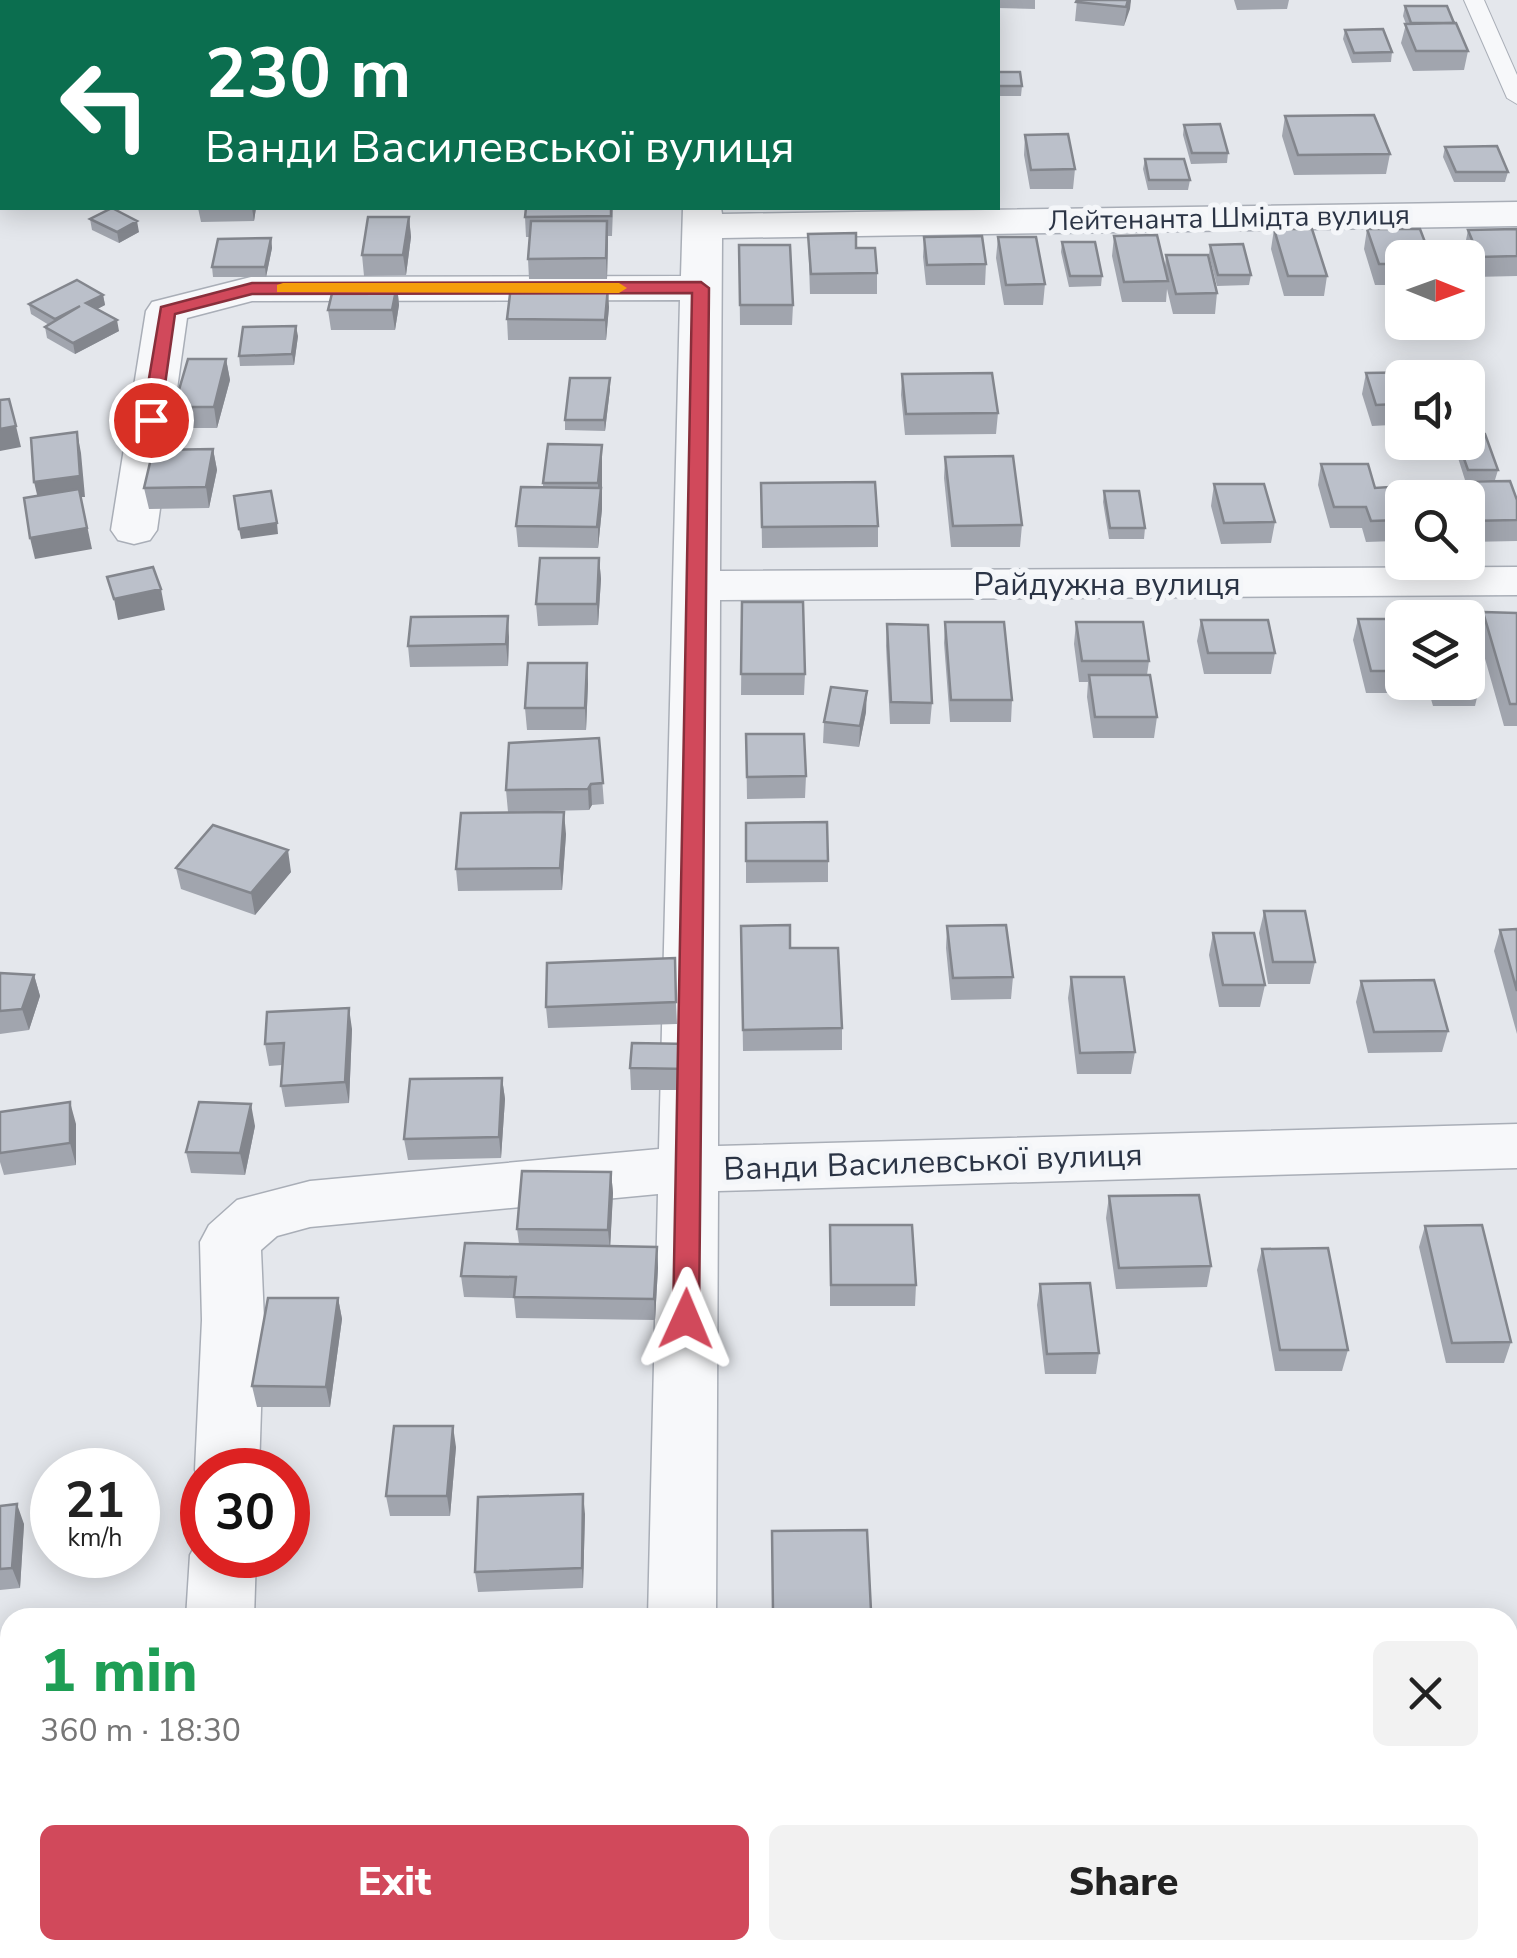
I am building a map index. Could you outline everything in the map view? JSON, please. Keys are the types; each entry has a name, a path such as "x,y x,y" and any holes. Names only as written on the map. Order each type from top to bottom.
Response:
{"street":[{"name":"Лейтенанта Шмідта вулиця","path":"702,217 1517,214"},
{"path":"682,1608 702,217"},
{"path":"134,530 167,311 252,288 701,288"},
{"name":"Райдужна вулиця","path":"696,586 1517,581"},
{"name":"Ванди Василевської вулиця","path":"228,1448 233,1320 230,1242 258,1217 310,1204 688,1169 1517,1146"},
{"path":"220,1608 222,1578"}],"lane":[{"path":"1474,0 1517,98"}],"building":[{"path":"1077,0 1128,0 1126,7"},
{"path":"1405,6 1447,6 1454,23 1411,23"},
{"path":"1456,23 1468,51 1416,51 1405,24"},
{"path":"1383,29 1392,52 1354,53 1345,30"},
{"path":"1000,72 1020,72 1022,86 1000,86"},
{"path":"1374,115 1390,154 1298,155 1285,116"},
{"path":"1220,124 1228,153 1192,153 1184,125"},
{"path":"1068,134 1075,169 1031,170 1025,135"},
{"path":"1497,146 1508,172 1456,172 1445,147"},
{"path":"1145,159 1184,159 1190,180 1149,180"},
{"path":"116,210 137,221 117,232 90,219"},
{"path":"526,210 611,210 611,216 525,217"},
{"path":"368,217 409,217 403,255 362,255"},
{"path":"531,221 607,221 606,258 528,259"},
{"path":"1274,229 1312,229 1327,276 1288,276"},
{"path":"1367,229 1420,229 1424,240 1385,240 1385,264 1379,264"},
{"path":"1517,229 1517,256 1485,257 1485,240 1472,240 1468,230"},
{"path":"856,233 856,248 875,248 877,273 811,274 808,234"},
{"path":"1157,235 1168,281 1124,282 1114,236"},
{"path":"982,236 986,264 927,265 924,237"},
{"path":"998,237 1036,237 1045,284 1006,285"},
{"path":"271,238 265,267 212,267 218,239"},
{"path":"1062,242 1095,242 1102,276 1070,276"},
{"path":"1243,244 1251,275 1218,275 1210,245"},
{"path":"739,245 790,245 793,305 740,305"},
{"path":"1166,255 1208,255 1217,293 1176,294"},
{"path":"77,280 103,295 86,303 117,320 73,343 45,327 80,306 55,319 29,304"},
{"path":"334,285 397,285 392,310 328,310"},
{"path":"511,286 608,287 605,320 507,319"},
{"path":"296,326 292,354 239,356 243,327"},
{"path":"188,359 226,359 214,407 174,407"},
{"path":"992,373 998,413 906,414 902,374"},
{"path":"1366,373 1385,373 1385,405 1376,405"},
{"path":"570,378 610,378 604,420 565,420"},
{"path":"9,399 16,426 0,429 0,400"},
{"path":"77,432 80,476 34,482 31,438"},
{"path":"1485,434 1498,470 1468,470 1464,460 1485,460"},
{"path":"548,444 602,445 598,483 543,483"},
{"path":"213,449 206,487 144,488 153,450"},
{"path":"1013,456 1022,525 953,526 945,457"},
{"path":"1321,464 1368,464 1375,488 1385,487 1385,520 1371,521 1366,507 1334,507"},
{"path":"1485,481 1510,481 1517,500 1517,520 1485,521"},
{"path":"875,482 878,526 762,527 761,483"},
{"path":"1214,484 1264,484 1275,522 1224,523"},
{"path":"521,487 601,488 597,527 516,526"},
{"path":"79,489 87,528 30,538 24,498"},
{"path":"271,491 277,523 239,529 234,496"},
{"path":"1104,491 1139,491 1145,528 1110,528"},
{"path":"540,558 599,558 597,604 536,604"},
{"path":"153,567 161,589 114,599 107,577"},
{"path":"742,602 803,602 805,674 741,674"},
{"path":"1485,612 1517,613 1517,704 1510,704"},
{"path":"508,616 506,644 408,646 411,617"},
{"path":"1358,619 1385,619 1385,671 1371,671"},
{"path":"1201,620 1268,620 1275,653 1208,653"},
{"path":"945,622 1004,622 1012,700 951,700"},
{"path":"1076,622 1143,622 1149,661 1082,661"},
{"path":"887,624 928,625 932,703 891,702"},
{"path":"528,663 587,663 585,708 525,708"},
{"path":"1089,675 1150,675 1157,717 1095,717"},
{"path":"831,687 867,691 860,726 824,722"},
{"path":"746,734 804,734 806,776 747,777"},
{"path":"599,738 603,783 591,784 588,789 506,790 509,743"},
{"path":"564,812 560,868 456,869 461,813"},
{"path":"827,822 828,861 746,861 746,823"},
{"path":"213,825 288,850 251,893 176,868"},
{"path":"1264,911 1305,911 1315,962 1273,962"},
{"path":"790,925 790,948 838,948 842,1028 743,1030 741,926"},
{"path":"1006,925 1013,977 953,978 947,926"},
{"path":"1517,929 1517,991 1500,930"},
{"path":"1213,933 1254,933 1265,985 1223,985"},
{"path":"675,958 676,1002 546,1007 547,963"},
{"path":"0,973 34,975 22,1009 0,1011"},
{"path":"1071,977 1124,977 1135,1052 1080,1053"},
{"path":"1434,980 1448,1031 1374,1032 1361,981"},
{"path":"349,1008 345,1082 281,1086 284,1043 265,1044 267,1012"},
{"path":"632,1043 690,1044 689,1069 630,1068"},
{"path":"502,1078 499,1137 404,1139 410,1079"},
{"path":"70,1102 70,1143 0,1153 0,1112"},
{"path":"199,1102 251,1104 240,1153 186,1152"},
{"path":"522,1171 611,1172 608,1230 517,1229"},
{"path":"1199,1195 1211,1266 1119,1268 1109,1196"},
{"path":"830,1225 912,1225 916,1285 831,1285"},
{"path":"1482,1225 1511,1342 1452,1343 1425,1226"},
{"path":"465,1243 657,1247 654,1299 514,1297 516,1277 461,1276"},
{"path":"1328,1248 1348,1350 1280,1350 1262,1249"},
{"path":"1090,1283 1099,1353 1047,1354 1040,1284"},
{"path":"268,1298 338,1298 326,1387 252,1386"},
{"path":"394,1426 453,1426 447,1496 386,1496"},
{"path":"583,1494 582,1568 475,1572 478,1497"},
{"path":"17,1504 12,1568 0,1569 0,1506"},
{"path":"867,1530 871,1608 773,1608 772,1531"}],"slow traffic":[{"path":"283,288 619,288"}],"route":[{"path":"151,420 167,311 252,288 701,288 686,1319"}]}
